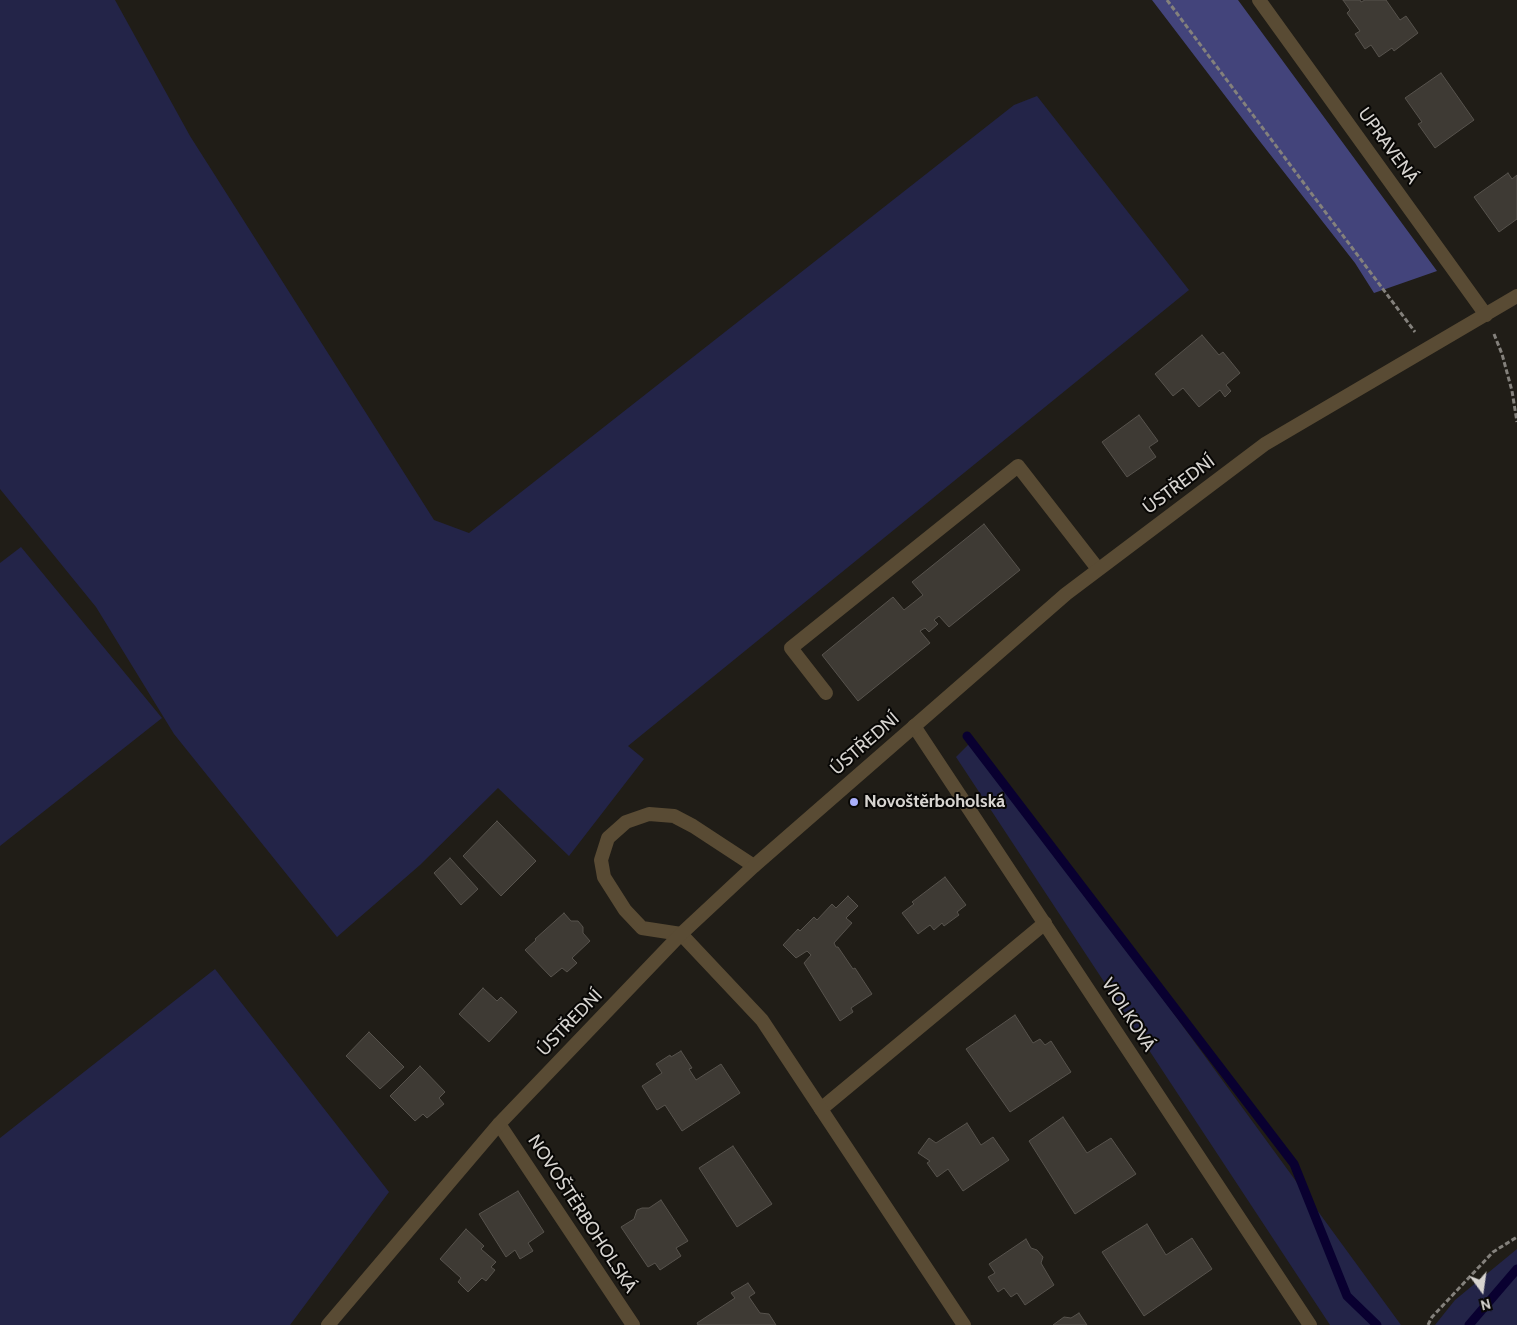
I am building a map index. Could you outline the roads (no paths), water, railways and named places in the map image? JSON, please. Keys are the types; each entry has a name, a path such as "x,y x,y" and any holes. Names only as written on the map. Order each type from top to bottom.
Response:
{"street":[{"name":"UPRAVENÁ","path":"1259,0 1486,315"},
{"name":"ÚSTŘEDNÍ","path":"328,1325 500,1124 681,934 754,866 1066,594 1265,444 1517,296"},
{"path":"826,693 791,648 1018,466 1098,570"},
{"name":"VIOLKOVÁ","path":"914,726 1310,1325"},
{"path":"754,866 693,826 674,816 649,814 626,822 608,838 600,860 604,877 625,910 642,928 681,934 762,1020 964,1325"},
{"path":"821,1109 1045,923"},
{"name":"NOVOŠTĚRBOHOLSKÁ","path":"500,1124 633,1325"}],"waterway":[{"path":"967,736 1294,1164 1347,1296 1377,1325"},
{"path":"1469,1325 1517,1269"}],"place":[{"name":"Novoštěrboholská","path":"854,802"}]}
